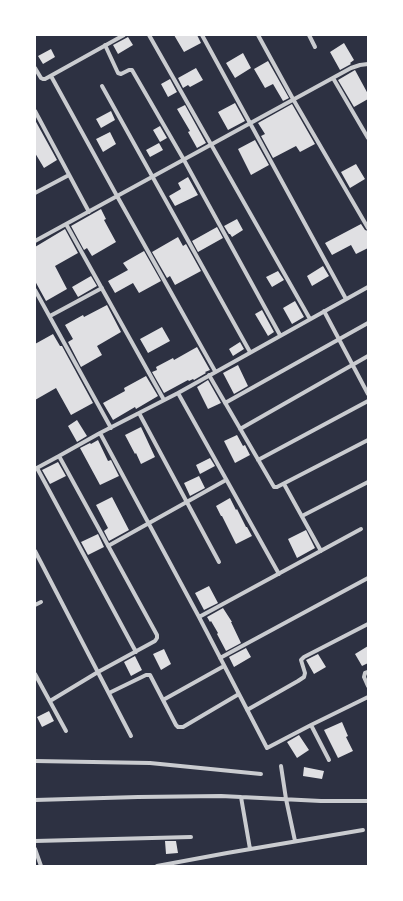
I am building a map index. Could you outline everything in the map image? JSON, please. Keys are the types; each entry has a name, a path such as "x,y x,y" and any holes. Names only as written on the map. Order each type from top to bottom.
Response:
{"street":[{"path":"35,68 43,79 124,35"},
{"path":"149,35 310,319"},
{"path":"202,35 346,299"},
{"path":"258,35 293,99 368,228"},
{"path":"309,35 315,47"},
{"path":"105,45 118,73 121,74 132,70 184,160 280,335"},
{"path":"35,241 351,68 368,64"},
{"path":"51,76 215,371"},
{"path":"333,78 368,138"},
{"path":"102,86 250,352"},
{"path":"35,111 89,212"},
{"path":"35,192 69,175"},
{"path":"66,224 164,400"},
{"path":"136,652 36,468 178,393 368,286"},
{"path":"50,316 102,288"},
{"path":"35,290 111,428"},
{"path":"324,311 368,394"},
{"path":"226,403 368,323"},
{"path":"240,430 368,356"},
{"path":"209,375 274,487 277,488 368,440"},
{"path":"178,393 278,574"},
{"path":"258,460 368,401"},
{"path":"139,413 219,562"},
{"path":"100,433 199,617 267,748 368,697"},
{"path":"50,702 98,672 155,641 157,638 157,635 59,456"},
{"path":"108,546 226,480"},
{"path":"302,516 368,482"},
{"path":"284,484 321,551"},
{"path":"199,617 361,529"},
{"path":"35,551 131,736"},
{"path":"220,658 368,578"},
{"path":"35,605 41,602"},
{"path":"247,710 304,677 306,673 301,660 304,657 368,624"},
{"path":"163,700 224,666"},
{"path":"368,672 365,673 364,676 368,686"},
{"path":"35,674 66,731"},
{"path":"109,693 148,674 152,676 178,727 181,727 239,694"},
{"path":"311,725 329,760"},
{"path":"35,761 150,763 261,774"},
{"path":"281,766 295,841"},
{"path":"35,800 222,796 321,801 368,801"},
{"path":"241,797 250,849"},
{"path":"157,866 363,830"},
{"path":"35,841 192,837"},
{"path":"35,849 40,866"}],"building":[{"path":"174,35 197,35 201,43 184,52"},
{"path":"128,37 133,45 118,54 113,45"},
{"path":"344,43 354,60 350,63 351,64 340,70 330,52"},
{"path":"51,49 55,57 43,64 38,56"},
{"path":"243,53 251,68 235,78 226,63"},
{"path":"268,61 289,98 283,101 273,84 265,88 254,69"},
{"path":"196,68 203,80 190,87 188,85 183,88 178,78"},
{"path":"355,70 368,94 368,99 354,107 338,80"},
{"path":"170,79 177,92 168,97 161,84"},
{"path":"235,103 245,121 228,130 218,112"},
{"path":"292,104 315,144 300,152 296,146 273,158 261,136 265,134 258,123"},
{"path":"185,105 206,143 197,148 188,132 190,131 177,109"},
{"path":"111,111 115,120 101,128 96,119"},
{"path":"35,120 57,160 44,168 35,153"},
{"path":"160,126 167,138 160,142 153,130"},
{"path":"110,132 116,144 103,152 96,139"},
{"path":"255,140 269,165 251,175 238,149"},
{"path":"159,143 163,150 150,157 146,150"},
{"path":"356,164 365,179 350,188 341,172"},
{"path":"188,177 198,195 175,206 169,196 181,189 178,183"},
{"path":"101,209 106,219 104,220 116,242 92,256 87,248 84,250 71,226"},
{"path":"237,219 243,230 232,237 224,226"},
{"path":"361,224 365,230 368,231 368,248 356,254 351,245 332,255 325,243"},
{"path":"217,227 223,238 198,252 192,241"},
{"path":"65,229 78,253 55,266 67,289 46,301 35,281 35,247"},
{"path":"178,237 183,246 186,244 201,271 175,285 170,276 167,278 152,252"},
{"path":"144,251 161,281 139,293 133,283 115,293 108,281 128,270 123,263"},
{"path":"323,266 329,276 312,286 307,276"},
{"path":"278,271 284,280 272,287 266,277"},
{"path":"91,276 97,286 78,297 72,287"},
{"path":"295,301 304,317 292,324 283,308"},
{"path":"107,305 121,332 97,346 102,355 81,367 68,342 73,339 65,325 83,315 84,317"},
{"path":"262,310 274,332 268,336 255,314"},
{"path":"162,327 170,341 148,353 140,339"},
{"path":"53,334 60,346 62,346 93,403 71,415 56,388 35,400 35,344"},
{"path":"240,342 244,349 233,356 229,349"},
{"path":"197,347 210,370 194,380 188,380 164,393 152,372 157,370 156,367 173,358 174,360"},
{"path":"238,365 248,386 234,394 223,373"},
{"path":"146,376 158,396 113,420 103,403 125,391 124,388"},
{"path":"208,380 221,403 208,409 197,387"},
{"path":"77,420 87,436 77,442 68,426"},
{"path":"141,427 155,457 141,464 125,435"},
{"path":"237,435 243,446 245,445 250,455 235,463 224,441"},
{"path":"98,440 108,461 111,460 119,476 100,485 80,448"},
{"path":"210,458 215,466 200,474 196,465"},
{"path":"58,462 66,476 50,484 42,470"},
{"path":"199,476 205,488 190,496 184,483"},
{"path":"112,497 129,530 109,541 104,531 108,528 96,505"},
{"path":"230,498 252,536 236,544 216,506"},
{"path":"306,530 315,548 297,558 288,539"},
{"path":"98,534 104,547 88,555 81,542"},
{"path":"209,586 218,603 204,610 195,593"},
{"path":"223,608 232,622 241,643 226,651 217,634 218,633 207,617"},
{"path":"368,646 368,663 362,666 355,654"},
{"path":"246,648 251,657 234,667 229,657"},
{"path":"164,649 171,664 161,670 153,654"},
{"path":"318,654 326,667 314,674 306,660"},
{"path":"135,656 142,670 131,676 124,662"},
{"path":"49,711 54,721 42,727 37,717"},
{"path":"342,722 348,736 346,737 353,751 338,758 324,730"},
{"path":"299,735 309,750 297,758 287,742"},
{"path":"304,767 324,771 322,779 303,776"},
{"path":"165,841 176,841 178,853 166,854"}]}
